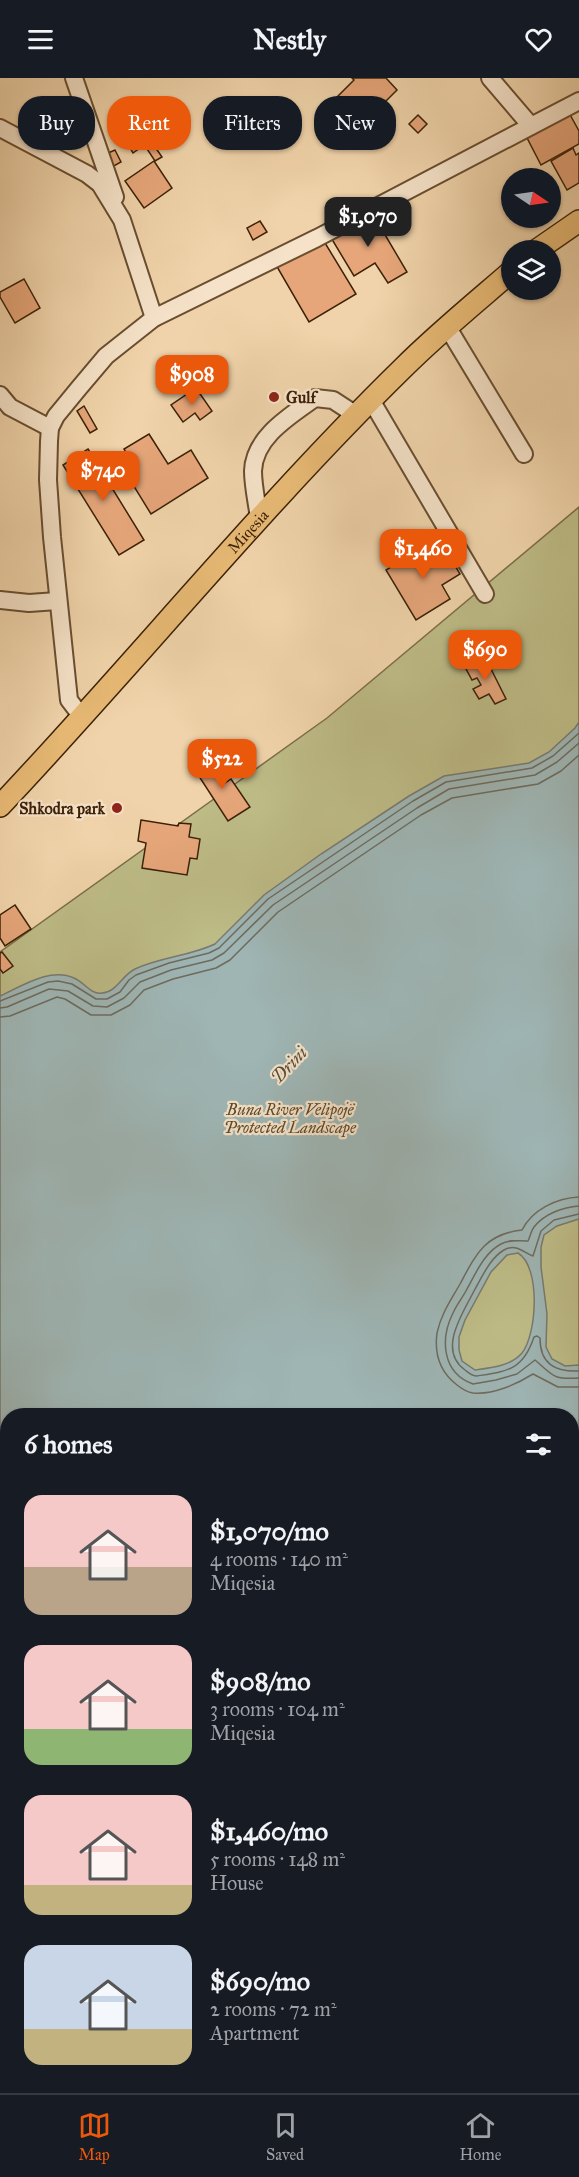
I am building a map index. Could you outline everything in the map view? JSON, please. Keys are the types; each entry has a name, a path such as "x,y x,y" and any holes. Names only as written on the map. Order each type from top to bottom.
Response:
{"main road":[{"path":"551,240 579,221"},
{"name":"Miqesia","path":"0,806 259,518 404,367 501,281"}],"street":[{"path":"74,78 154,318"},
{"path":"490,78 531,126"},
{"path":"82,717 69,700 57,601 48,480 50,428 56,416 106,356 154,318 317,238 579,101"},
{"path":"0,128 87,174 100,184 122,220"},
{"path":"448,328 524,454"},
{"path":"259,518 253,470 258,447 286,419 315,398 364,408 485,594"},
{"path":"3,403 50,428"},
{"path":"0,600 29,603 57,601"}],"green space":[{"name":"Buna River Velipojë Protected Landscape","path":"579,507 579,1408 0,1408 0,952 327,718"}],"water":[{"name":"Buna River Velipojë Protected Landscape","path":"579,722 579,1219 557,1226 544,1235 541,1247 541,1267 547,1314 546,1347 552,1359 565,1366 579,1365 579,1408 0,1408 0,996 36,979 55,975 74,978 94,992 112,990 135,969 215,944 264,895 321,854 409,796 444,776 529,763 549,752","holes":["518,1253 530,1272 533,1286 533,1317 531,1331 522,1353 512,1361 500,1366 475,1370 462,1361 459,1337 465,1320 491,1272 507,1255"]}],"building":[{"path":"352,78 386,78 397,90 391,96 338,96 354,80"},
{"path":"568,111 579,131 579,144 541,165 525,134"},
{"path":"418,115 427,124 418,133 409,124"},
{"path":"573,148 576,155 579,153 579,183 567,190 561,179 561,168 555,168 551,161"},
{"path":"115,150 121,162 112,167 106,154"},
{"path":"148,150 157,150 162,157 155,161"},
{"path":"154,161 172,188 144,208 125,181"},
{"path":"371,211 407,272 388,283 375,263 354,276 330,236"},
{"path":"260,221 267,232 253,240 247,228"},
{"path":"322,238 356,294 309,322 276,265"},
{"path":"24,279 40,308 15,323 0,297 0,292"},
{"path":"196,388 212,411 200,420 195,413 183,422 171,405"},
{"path":"84,406 97,429 90,433 77,411"},
{"path":"149,434 168,464 191,450 208,478 151,514 119,462 128,456 124,449"},
{"path":"88,449 144,540 119,555 63,465"},
{"path":"427,545 435,559 447,552 460,574 442,585 450,599 416,620 386,570"},
{"path":"485,657 506,699 495,704 489,694 479,699 473,689 481,685 477,678 472,680 465,667"},
{"path":"209,757 225,783 231,779 250,807 228,821 193,767"},
{"path":"141,820 178,826 179,823 191,824 189,837 200,839 197,859 190,858 187,875 142,868 146,843 138,841"},
{"path":"15,905 31,929 5,946 0,938 0,915"},
{"path":"2,952 13,966 3,973 0,969 0,953"}],"place":[{"name":"Gulf","path":"274,397"},
{"name":"Shkodra park","path":"117,808"}],"water label":[{"name":"Drini","path":"289,1065"}]}
